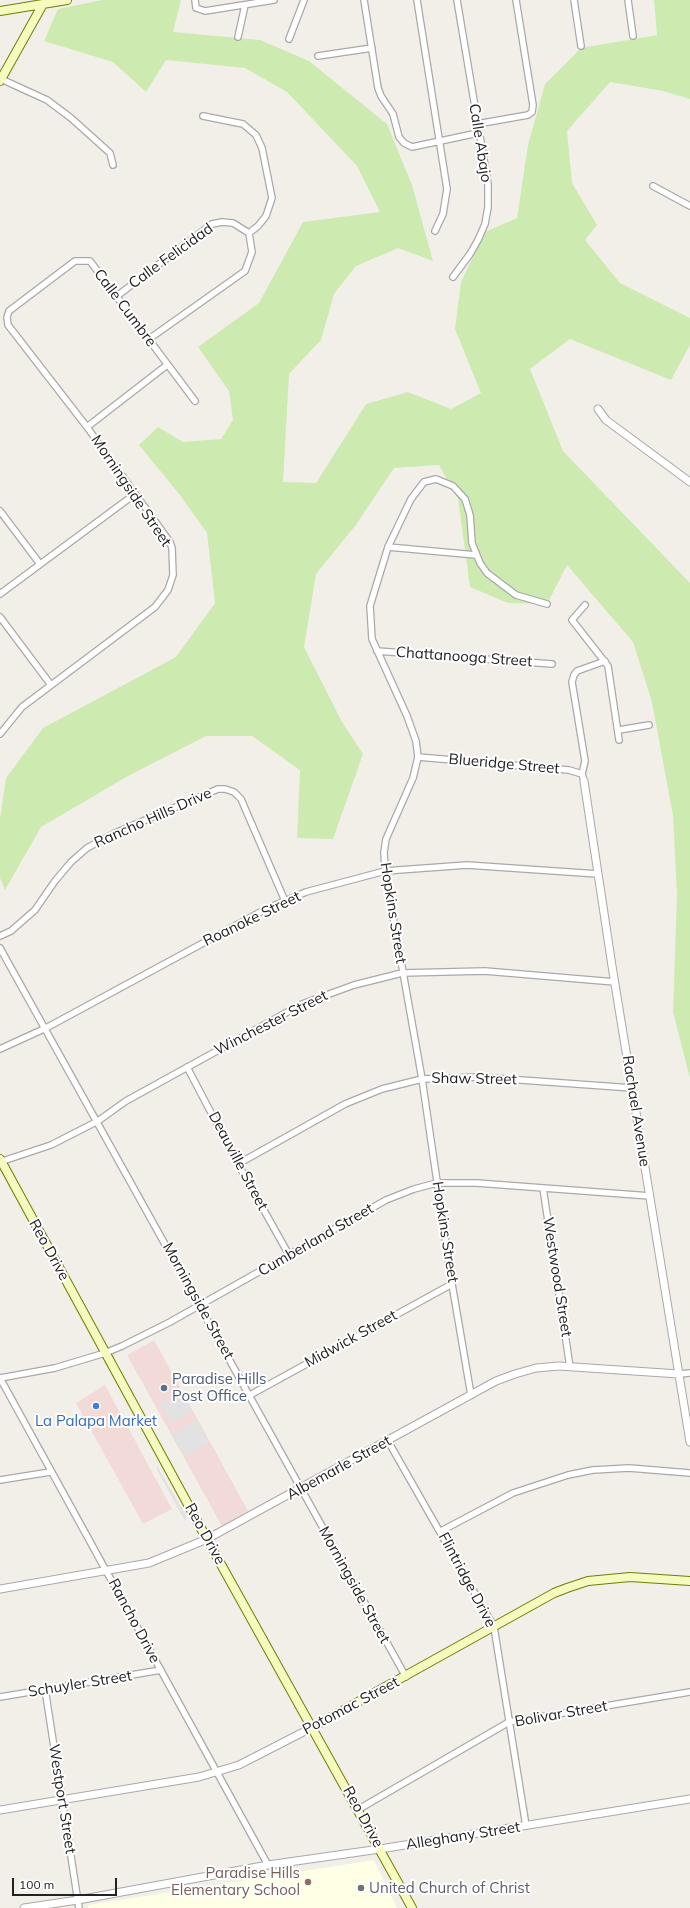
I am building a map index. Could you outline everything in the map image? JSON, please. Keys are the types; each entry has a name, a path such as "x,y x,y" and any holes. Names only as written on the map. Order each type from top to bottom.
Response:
{"main road":[{"path":"0,11 67,0"},
{"path":"1,80 43,4"},
{"name":"Reo Drive","path":"1,1161 207,1539 412,1908"},
{"name":"Potomac Street","path":"313,1728 554,1593 588,1581 638,1577 690,1581"}],"street":[{"path":"195,0 196,8 205,11 274,0"},
{"path":"289,40 304,0"},
{"path":"364,0 378,88 381,96 393,114 399,137 404,143 412,147 440,142 447,138 478,133"},
{"path":"417,0 447,190 443,214 435,231"},
{"name":"Calle Abajo","path":"453,277 470,254 478,240 488,207 488,184 478,133 457,0"},
{"path":"477,124 528,115 532,112 533,105 516,0"},
{"path":"574,0 581,46"},
{"path":"628,0 633,36"},
{"path":"238,37 245,5"},
{"path":"318,56 372,48"},
{"path":"1,80 47,100 71,118 110,153 113,165"},
{"path":"149,339 245,271 252,252 249,233 258,226 266,216 272,198 262,148 256,135 243,124 203,116"},
{"path":"653,186 690,206"},
{"name":"Calle Felicidad","path":"117,296 212,224 222,222 233,223 249,233"},
{"name":"Calle Cumbre","path":"42,286 75,261 90,261 195,401"},
{"name":"Morningside Street","path":"0,734 8,721 22,707 155,607 168,590 173,575 172,548 170,542 87,427 7,322 7,314 11,309 42,286"},
{"path":"87,427 167,365"},
{"path":"598,409 606,420 690,482"},
{"name":"Hopkins Street","path":"471,1395 452,1284 422,1079 385,871 384,852 386,839 413,778 418,757 416,741 407,716 377,651 370,632 370,606 388,547 411,499 424,482 436,479 453,486 465,498 470,509 472,543 476,555 487,573 499,584 516,595 547,604"},
{"path":"0,594 135,494"},
{"path":"0,511 40,564"},
{"path":"388,547 476,555"},
{"path":"585,605 572,620 608,666 619,730 619,740"},
{"path":"0,617 51,685"},
{"name":"Chattanooga Street","path":"377,651 552,664"},
{"path":"583,777 585,761 572,682 577,671 605,661"},
{"path":"619,730 649,725"},
{"name":"Blueridge Street","path":"418,757 569,770 583,777"},
{"name":"Rachael Avenue","path":"583,777 690,1442"},
{"name":"Rancho Hills Drive","path":"0,936 11,931 35,910 55,881 71,862 87,848 114,833 218,789 225,789 234,792 242,803 285,901"},
{"name":"Roanoke Street","path":"0,1050 46,1028 258,913 306,892 385,871 467,865 598,874"},
{"name":"Morningside Street","path":"0,948 98,1121 250,1395 300,1489 406,1677"},
{"name":"Winchester Street","path":"1,1161 51,1145 98,1121 126,1101 187,1066 302,1004 354,985 402,973 485,971 615,982"},
{"name":"Deauville Street","path":"187,1066 238,1164 290,1255"},
{"name":"Shaw Street","path":"238,1164 345,1104 382,1089 422,1079 479,1077 632,1088"},
{"name":"Cumberland Street","path":"0,1378 55,1368 105,1353 200,1306 386,1200 414,1189 437,1183 477,1183 650,1196"},
{"name":"Westwood Street","path":"543,1188 570,1367"},
{"name":"Midwick Street","path":"250,1395 452,1284"},
{"name":"Albemarle Street","path":"0,1589 107,1572 149,1563 207,1539 496,1381 520,1372 548,1367 570,1367 679,1374"},
{"path":"679,1374 690,1373"},
{"name":"Rancho Drive","path":"0,1378 50,1472 107,1572 268,1865"},
{"name":"Flintridge Drive","path":"388,1441 441,1531 494,1627 526,1826"},
{"path":"441,1531 514,1493 568,1475 593,1470 629,1468 690,1473"},
{"path":"0,1480 50,1472"},
{"name":"Schuyler Street","path":"0,1697 161,1670"},
{"name":"Westport Street","path":"45,1690 80,1908"},
{"name":"Bolivar Street","path":"358,1809 509,1722 690,1692"},
{"name":"Potomac Street","path":"0,1810 187,1780 239,1765 313,1728"},
{"name":"Alleghany Street","path":"24,1908 78,1900 268,1865 380,1849 690,1799"}],"shaded area":[{"path":"154,1340 248,1511 222,1526 127,1355"},
{"path":"105,1385 172,1509 143,1524 76,1403"},
{"path":"178,1394 183,1403 186,1401 192,1412 171,1423 160,1404"},
{"path":"197,1420 209,1442 184,1456 171,1434"},
{"path":"157,1466 187,1517 185,1521 157,1470"},
{"name":"Paradise Hills Elementary School","path":"374,1860 397,1908 88,1908 88,1905"}],"green space":[{"path":"102,0 181,0 173,32 260,40 309,61 387,124 412,185 433,261 398,248 356,266 334,294 321,340 289,374 283,482 316,483 366,404 408,392 451,409 481,393 455,329 461,282 485,232 517,218 528,145 545,84 581,48 657,35 654,0 690,0 690,99 663,91 610,82 567,131 572,183 597,225 585,240 620,283 690,318 690,345 671,380 570,339 530,369 563,451 690,583 690,1078 673,1012 677,895 673,816 652,702 633,642 567,565 547,604 508,603 470,587 458,499 439,465 394,468 355,526 316,574 304,647 342,722 363,754 333,839 297,838 300,770 252,736 206,736 128,776 41,827 5,890 0,878 0,819 6,778 43,728 176,657 215,603 207,533 180,495 139,445 158,427 183,442 221,439 233,420 229,391 198,347 259,303 303,222 380,212 357,166 287,92 245,68 166,60 146,92 113,62 44,41 58,9"}],"place":[{"name":"Paradise Hills Post Office","path":"164,1388"},
{"name":"La Palapa Market","path":"96,1406"},
{"name":"Paradise Hills Elementary School","path":"308,1882"},
{"name":"United Church of Christ","path":"361,1888"}]}
